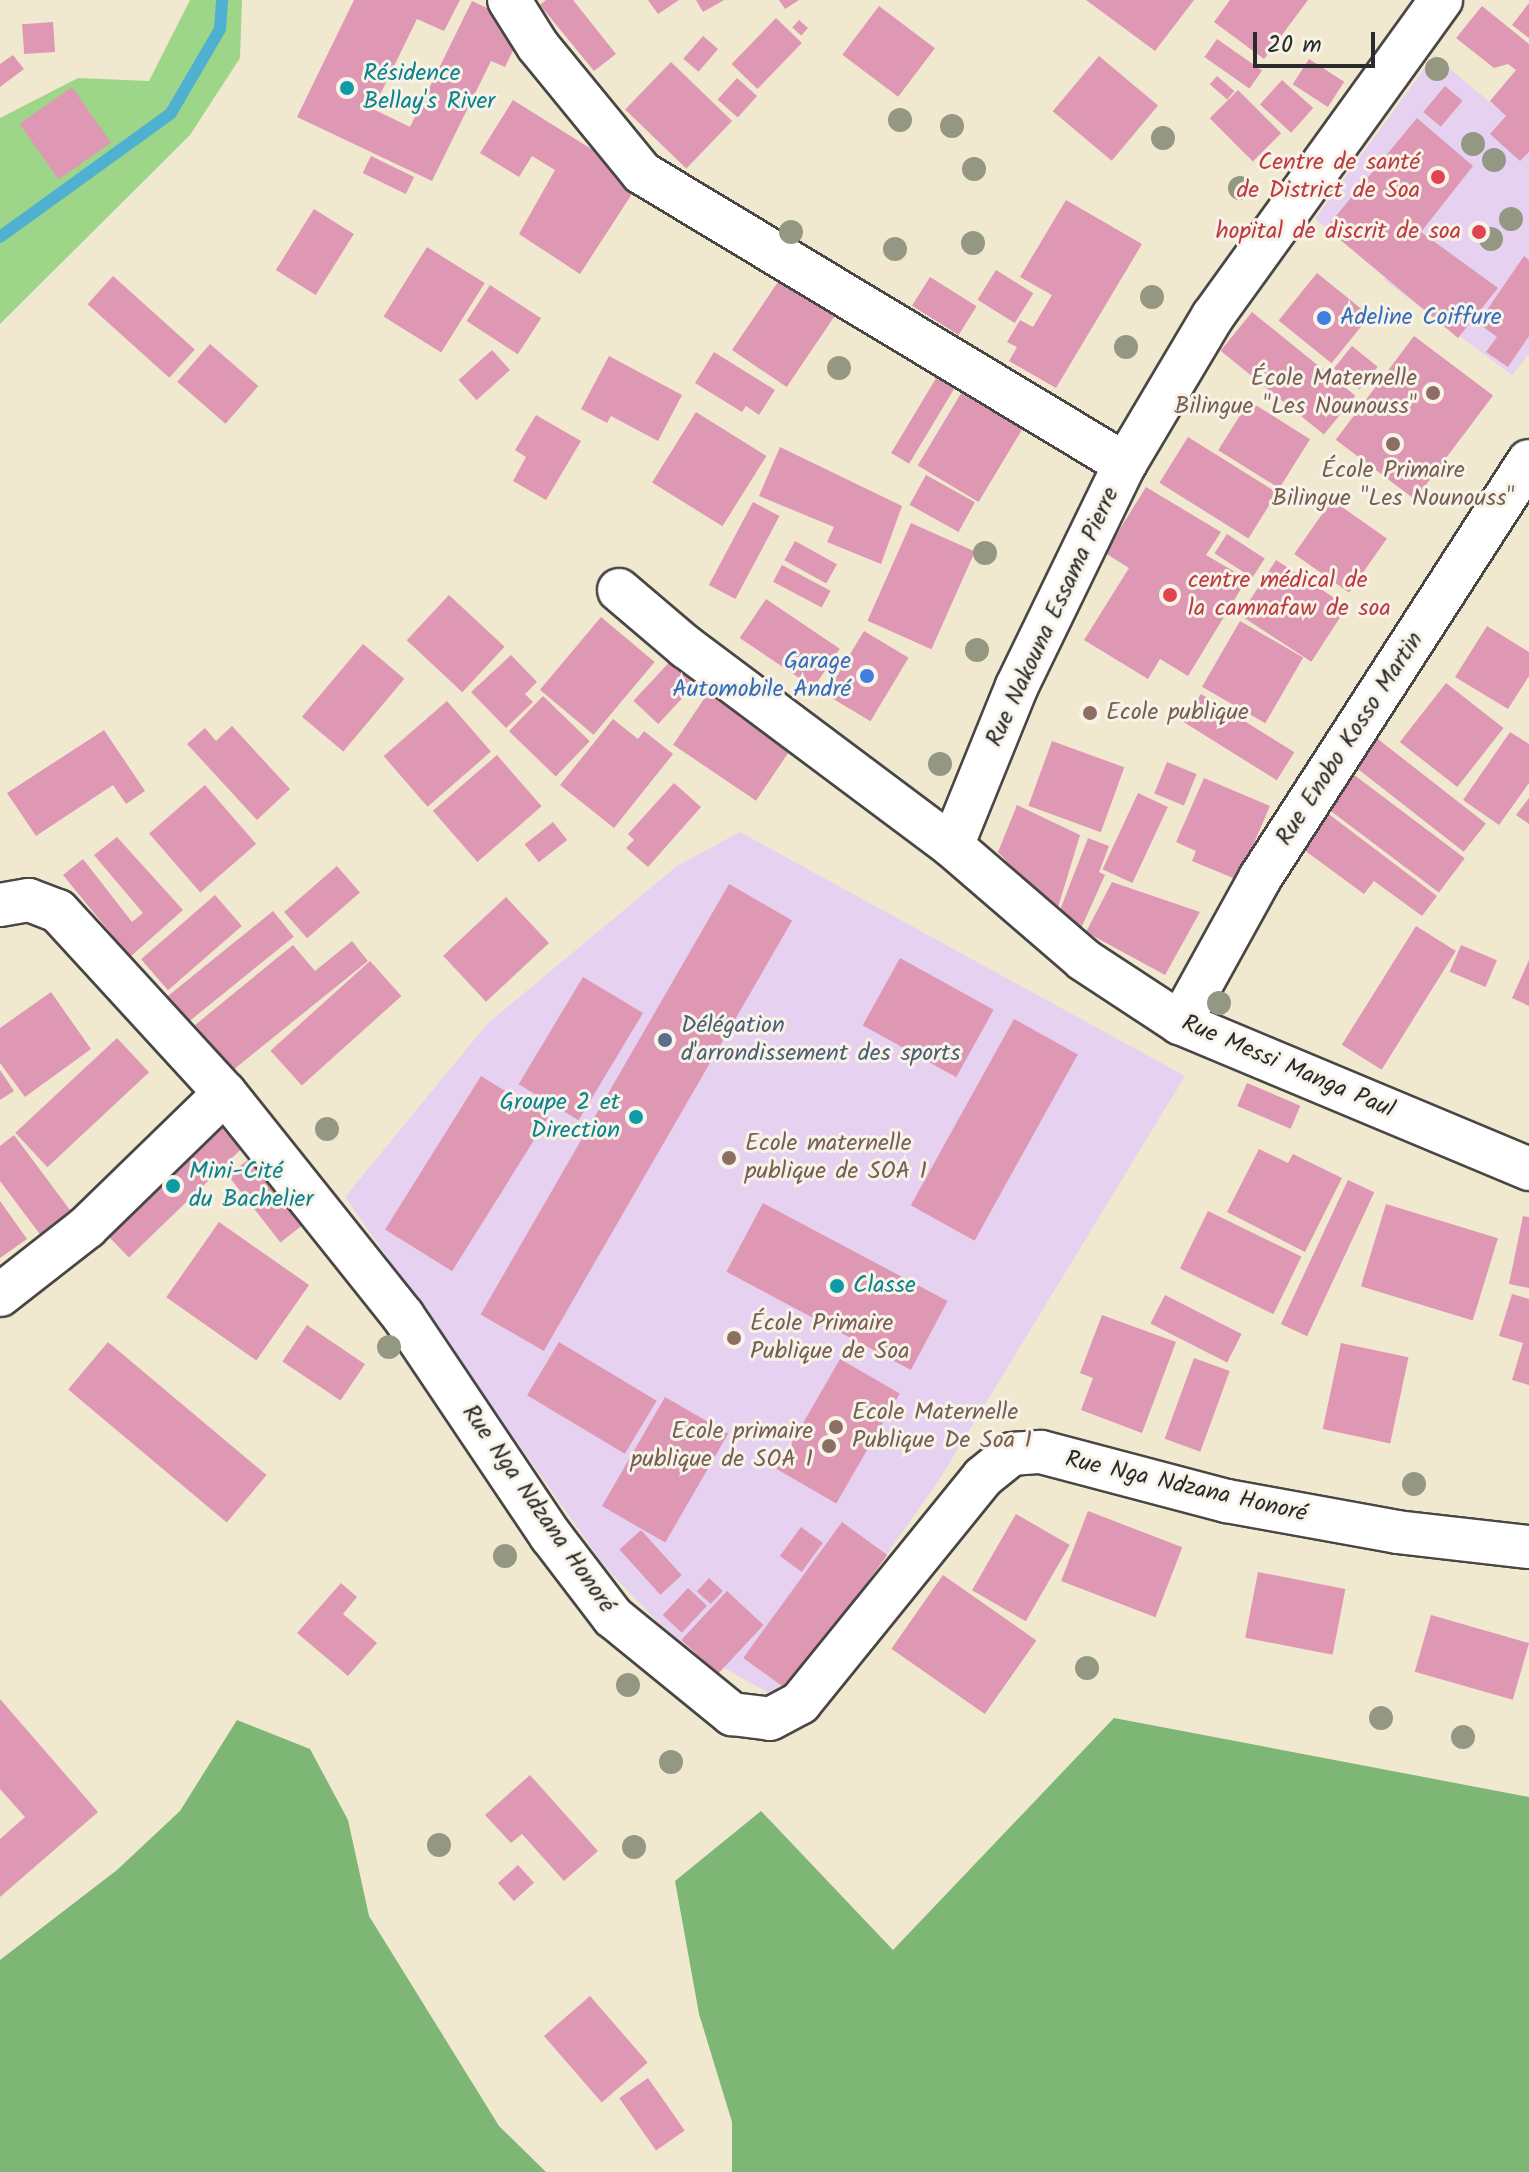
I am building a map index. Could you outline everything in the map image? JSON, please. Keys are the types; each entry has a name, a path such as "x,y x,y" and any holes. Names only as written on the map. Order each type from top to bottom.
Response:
{"street":[{"path":"509,0 538,46 642,173 1125,464"},
{"name":"Rue Nakouna Essama Pierre","path":"952,846 1017,686 1125,464 1213,316 1441,0"},
{"name":"Rue Enobo Kosso Martin","path":"1180,1023 1260,878 1529,461"},
{"name":"Rue Messi Manga Paul","path":"619,590 952,846 1084,960 1180,1023 1529,1169"},
{"name":"Rue Nga Ndzana Honoré","path":"0,905 29,900 58,911 225,1093 403,1316 551,1536 613,1617 732,1714 770,1719 800,1703 983,1477 1011,1454 1041,1452 1227,1501 1397,1532 1529,1547"},
{"path":"0,1295 87,1227 225,1093"}],"shaded area":[{"name":"Centre de santé de District de Soa","path":"1434,55 1529,135 1529,354 1512,375 1384,280 1387,275 1315,219"},
{"name":"École Primaire Publique de Soa","path":"740,832 1185,1076 939,1480 851,1605 772,1695 675,1640 605,1567 345,1197 487,1024 677,866"}],"green space":[{"path":"190,0 242,0 240,58 190,135 0,324 0,118 78,78 149,81"},
{"path":"1114,1718 1529,1797 1529,2172 732,2172 732,2122 699,2014 675,1881 761,1811 893,1950"},
{"path":"237,1720 310,1749 348,1820 369,1916 499,2126 546,2172 0,2172 0,1960 117,1870 180,1811"}],"building":[{"name":"Résidence Bellay's River","path":"354,0 460,0 444,31 417,19 373,109 410,127 472,1 506,17 520,36 505,67 491,61 432,181 297,117"},
{"path":"546,0 573,0 616,54 594,71 540,5"},
{"path":"648,0 679,0 658,14"},
{"path":"696,0 724,0 703,12"},
{"path":"779,0 799,0 785,9"},
{"path":"1086,0 1194,0 1155,51"},
{"path":"1230,0 1308,0 1264,59 1214,22"},
{"path":"1529,3 1529,38 1512,25"},
{"path":"879,6 935,48 898,97 842,55"},
{"path":"1482,6 1529,44 1529,152 1520,161 1490,134 1506,116 1490,101 1516,70 1508,64 1494,68 1456,38"},
{"path":"776,18 802,43 757,89 732,64"},
{"path":"799,20 808,28 801,35 792,27"},
{"path":"53,22 55,52 24,54 22,24"},
{"path":"703,36 718,49 698,72 683,59"},
{"path":"1217,39 1262,71 1249,89 1204,57"},
{"path":"13,55 24,69 0,87 0,64"},
{"path":"1099,56 1158,105 1112,161 1053,111"},
{"path":"1309,59 1344,82 1328,107 1293,84"},
{"path":"671,62 732,121 686,169 625,109"},
{"path":"1217,76 1234,91 1227,99 1210,84"},
{"path":"737,78 757,96 738,118 718,100"},
{"path":"1282,80 1313,108 1291,133 1260,105"},
{"path":"1445,86 1463,101 1441,127 1423,112"},
{"path":"72,87 111,143 59,179 20,124"},
{"path":"1238,90 1281,133 1253,161 1210,118"},
{"path":"513,100 641,180 580,274 519,234 555,170 532,156 519,177 480,153"},
{"path":"1417,118 1473,166 1421,232 1498,288 1458,338 1326,228"},
{"path":"371,156 414,177 406,194 363,173"},
{"path":"1066,200 1142,244 1056,388 1009,361 1017,347 1007,342 1020,320 1033,327 1052,295 1020,277"},
{"path":"314,209 354,234 316,295 276,270"},
{"path":"427,247 485,283 441,353 384,317"},
{"path":"1524,256 1529,260 1529,336 1508,367 1486,352 1497,337 1478,323"},
{"path":"996,270 1033,293 1015,323 977,300"},
{"path":"784,273 839,310 787,387 732,350"},
{"name":"Adeline Coiffure","path":"1317,273 1370,316 1331,363 1279,320"},
{"path":"113,276 195,350 169,378 88,304"},
{"path":"930,277 977,306 959,335 912,306"},
{"path":"490,285 541,318 518,354 467,321"},
{"path":"1252,312 1355,396 1324,435 1221,351"},
{"path":"1414,336 1493,396 1415,499 1336,440"},
{"path":"210,344 258,386 225,424 177,382"},
{"path":"1352,346 1378,367 1359,389 1334,369"},
{"path":"492,350 510,370 477,400 459,380"},
{"path":"714,352 775,390 759,415 746,406 742,412 695,383"},
{"path":"609,356 682,395 658,441 611,416 607,423 581,409"},
{"path":"938,375 956,386 909,464 891,453"},
{"path":"963,390 1024,427 979,502 918,465"},
{"path":"1249,401 1310,439 1279,488 1218,450"},
{"path":"696,412 766,456 722,526 652,482"},
{"path":"536,415 581,441 546,500 513,481 526,457 515,450"},
{"path":"1188,437 1277,493 1248,538 1159,483"},
{"path":"780,447 902,506 881,564 827,542 834,527 759,496"},
{"path":"926,475 975,502 958,532 910,505"},
{"path":"1146,487 1221,532 1206,555 1247,579 1188,676 1160,659 1148,679 1084,640 1129,568 1105,553"},
{"path":"1332,500 1387,538 1349,592 1294,554"},
{"path":"753,502 779,516 735,599 709,585"},
{"path":"911,523 975,551 931,649 867,621"},
{"path":"1227,534 1265,559 1252,578 1214,553"},
{"path":"795,541 837,564 826,584 784,560"},
{"path":"1276,560 1347,606 1311,662 1240,615"},
{"path":"782,565 831,591 822,608 773,582"},
{"path":"449,595 505,647 462,692 407,640"},
{"path":"766,599 840,649 814,688 740,638"},
{"path":"601,617 655,662 594,735 540,690"},
{"path":"1240,621 1303,658 1265,723 1202,687"},
{"path":"1487,626 1529,652 1529,676 1508,709 1455,677"},
{"name":"Garage Automobile André","path":"864,631 909,658 870,721 826,694"},
{"path":"363,644 404,679 343,751 302,717"},
{"path":"677,654 702,677 658,724 633,701"},
{"path":"511,655 537,682 525,694 533,702 506,728 471,692"},
{"path":"1446,683 1504,728 1457,787 1400,742"},
{"path":"710,690 793,746 756,801 673,745"},
{"path":"1201,694 1294,752 1277,780 1184,722"},
{"path":"543,696 590,741 556,776 509,731"},
{"path":"447,701 491,752 428,807 384,756"},
{"path":"613,719 638,739 644,731 673,754 614,828 560,785"},
{"path":"232,726 290,789 257,820 187,744 205,728 216,741"},
{"path":"104,730 145,791 126,804 113,785 36,836 7,793"},
{"path":"1510,732 1529,744 1529,783 1499,825 1463,800"},
{"path":"1374,736 1486,823 1464,852 1352,764"},
{"path":"1052,741 1124,767 1101,832 1028,806"},
{"path":"497,755 542,806 477,862 433,811"},
{"path":"1167,762 1197,774 1184,806 1154,794"},
{"path":"1345,768 1465,858 1439,893 1319,802"},
{"path":"1204,778 1270,806 1238,880 1192,861 1196,851 1176,842"},
{"path":"674,783 701,807 648,867 626,848 634,840 628,834"},
{"path":"205,785 256,844 200,892 149,834"},
{"path":"1138,793 1168,807 1132,883 1103,869"},
{"path":"1529,798 1529,824 1516,815"},
{"path":"1017,805 1080,835 1056,914 998,852"},
{"path":"1322,809 1437,896 1422,916 1374,881 1364,894 1296,844"},
{"path":"553,822 567,840 539,862 525,844"},
{"path":"117,837 183,910 130,957 63,875 83,859 132,922 143,913 94,855"},
{"path":"1088,838 1109,846 1099,872 1105,875 1078,935 1058,915"},
{"path":"337,866 360,892 307,938 284,912"},
{"path":"1112,882 1200,912 1165,975 1086,932"},
{"name":"Groupe 2 et Direction","path":"729,884 792,920 544,1351 480,1314"},
{"path":"215,895 242,926 168,990 141,959"},
{"path":"506,897 549,943 486,1002 443,956"},
{"path":"273,911 294,937 187,1023 166,998"},
{"path":"1416,926 1456,951 1382,1070 1342,1045"},
{"path":"352,941 368,961 233,1070 195,1025 293,945 315,971"},
{"path":"1461,945 1497,960 1486,987 1450,972"},
{"path":"900,958 994,1010 956,1077 863,1025"},
{"path":"1529,960 1529,1006 1512,998"},
{"path":"370,961 401,996 302,1086 270,1051"},
{"path":"583,977 643,1013 579,1120 519,1084"},
{"path":"51,992 91,1049 25,1097 0,1063 0,1028"},
{"name":"Classe","path":"1014,1019 1078,1054 975,1241 911,1205"},
{"path":"117,1038 149,1072 47,1167 15,1133"},
{"path":"0,1070 14,1091 0,1100"},
{"path":"481,1076 548,1118 452,1271 385,1229"},
{"path":"1247,1083 1300,1106 1291,1129 1237,1106"},
{"name":"Mini-Cité du Bachelier","path":"217,1114 246,1144 129,1257 100,1227"},
{"path":"14,1135 73,1214 42,1237 0,1181 0,1146"},
{"path":"1259,1149 1288,1163 1293,1154 1342,1178 1305,1252 1227,1212"},
{"path":"258,1152 310,1219 280,1242 228,1175"},
{"path":"1348,1180 1374,1192 1307,1336 1281,1324"},
{"path":"0,1201 27,1239 0,1258"},
{"name":"Classe","path":"763,1203 948,1301 911,1370 726,1272"},
{"path":"1386,1204 1498,1238 1473,1320 1361,1286"},
{"path":"1208,1211 1301,1257 1273,1314 1180,1269"},
{"path":"1523,1216 1529,1217 1529,1288 1509,1284"},
{"path":"219,1222 309,1285 256,1360 166,1297"},
{"path":"1512,1294 1529,1299 1529,1385 1512,1380 1523,1343 1499,1336"},
{"path":"1165,1295 1242,1334 1227,1363 1150,1324"},
{"path":"1102,1315 1176,1342 1142,1433 1081,1410 1093,1378 1080,1373"},
{"path":"307,1325 365,1364 340,1401 282,1361"},
{"path":"108,1342 267,1475 227,1523 68,1389"},
{"path":"559,1342 657,1401 625,1454 527,1395"},
{"path":"1341,1343 1408,1357 1390,1443 1323,1429"},
{"path":"1194,1358 1230,1371 1200,1452 1165,1439"},
{"path":"840,1359 900,1394 836,1503 776,1469"},
{"path":"665,1397 728,1434 665,1543 602,1506"},
{"path":"1088,1511 1182,1547 1155,1617 1061,1581"},
{"path":"1016,1514 1070,1545 1026,1621 972,1590"},
{"path":"842,1522 887,1555 789,1691 743,1658"},
{"path":"801,1527 823,1543 802,1572 780,1556"},
{"path":"641,1530 682,1575 660,1595 619,1549"},
{"path":"1258,1572 1345,1589 1333,1655 1245,1638"},
{"path":"943,1575 1036,1640 985,1714 891,1649"},
{"path":"709,1578 723,1591 711,1604 697,1591"},
{"path":"341,1583 357,1597 343,1614 377,1643 348,1676 297,1633"},
{"path":"688,1588 707,1606 682,1633 663,1615"},
{"path":"727,1591 764,1625 718,1674 681,1640"},
{"path":"1431,1615 1529,1643 1513,1700 1415,1672"},
{"path":"0,1699 98,1812 0,1897 0,1839 25,1817 0,1789"},
{"path":"530,1775 598,1851 564,1881 522,1834 511,1843 485,1815"},
{"path":"518,1865 534,1883 514,1901 498,1883"},
{"path":"590,1996 648,2062 602,2102 544,2036"},
{"path":"648,2078 685,2130 656,2151 619,2098"}],"waterway":[{"path":"0,237 171,113 220,29 222,0"}],"place":[{"name":"Résidence Bellay's River","path":"347,88"},
{"name":"Centre de santé de District de Soa","path":"1438,177"},
{"name":"hopital de discrit de soa","path":"1479,232"},
{"name":"Adeline Coiffure","path":"1324,318"},
{"name":"École Maternelle Bilingue \"Les Nounouss\"","path":"1433,393"},
{"name":"École Primaire Bilingue \"Les Nounouss\"","path":"1393,444"},
{"name":"centre médical de la camnafaw de soa","path":"1170,595"},
{"name":"Garage Automobile André","path":"867,676"},
{"name":"Ecole publique","path":"1090,713"},
{"name":"Délégation d'arrondissement des sports","path":"665,1040"},
{"name":"Groupe 2 et Direction","path":"636,1117"},
{"name":"Ecole maternelle publique de SOA 1","path":"729,1158"},
{"name":"Mini-Cité du Bachelier","path":"173,1186"},
{"name":"Classe","path":"837,1286"},
{"name":"École Primaire Publique de Soa","path":"734,1338"},
{"name":"Ecole Maternelle Publique De Soa 1","path":"836,1427"},
{"name":"Ecole primaire publique de SOA 1","path":"829,1446"}]}
